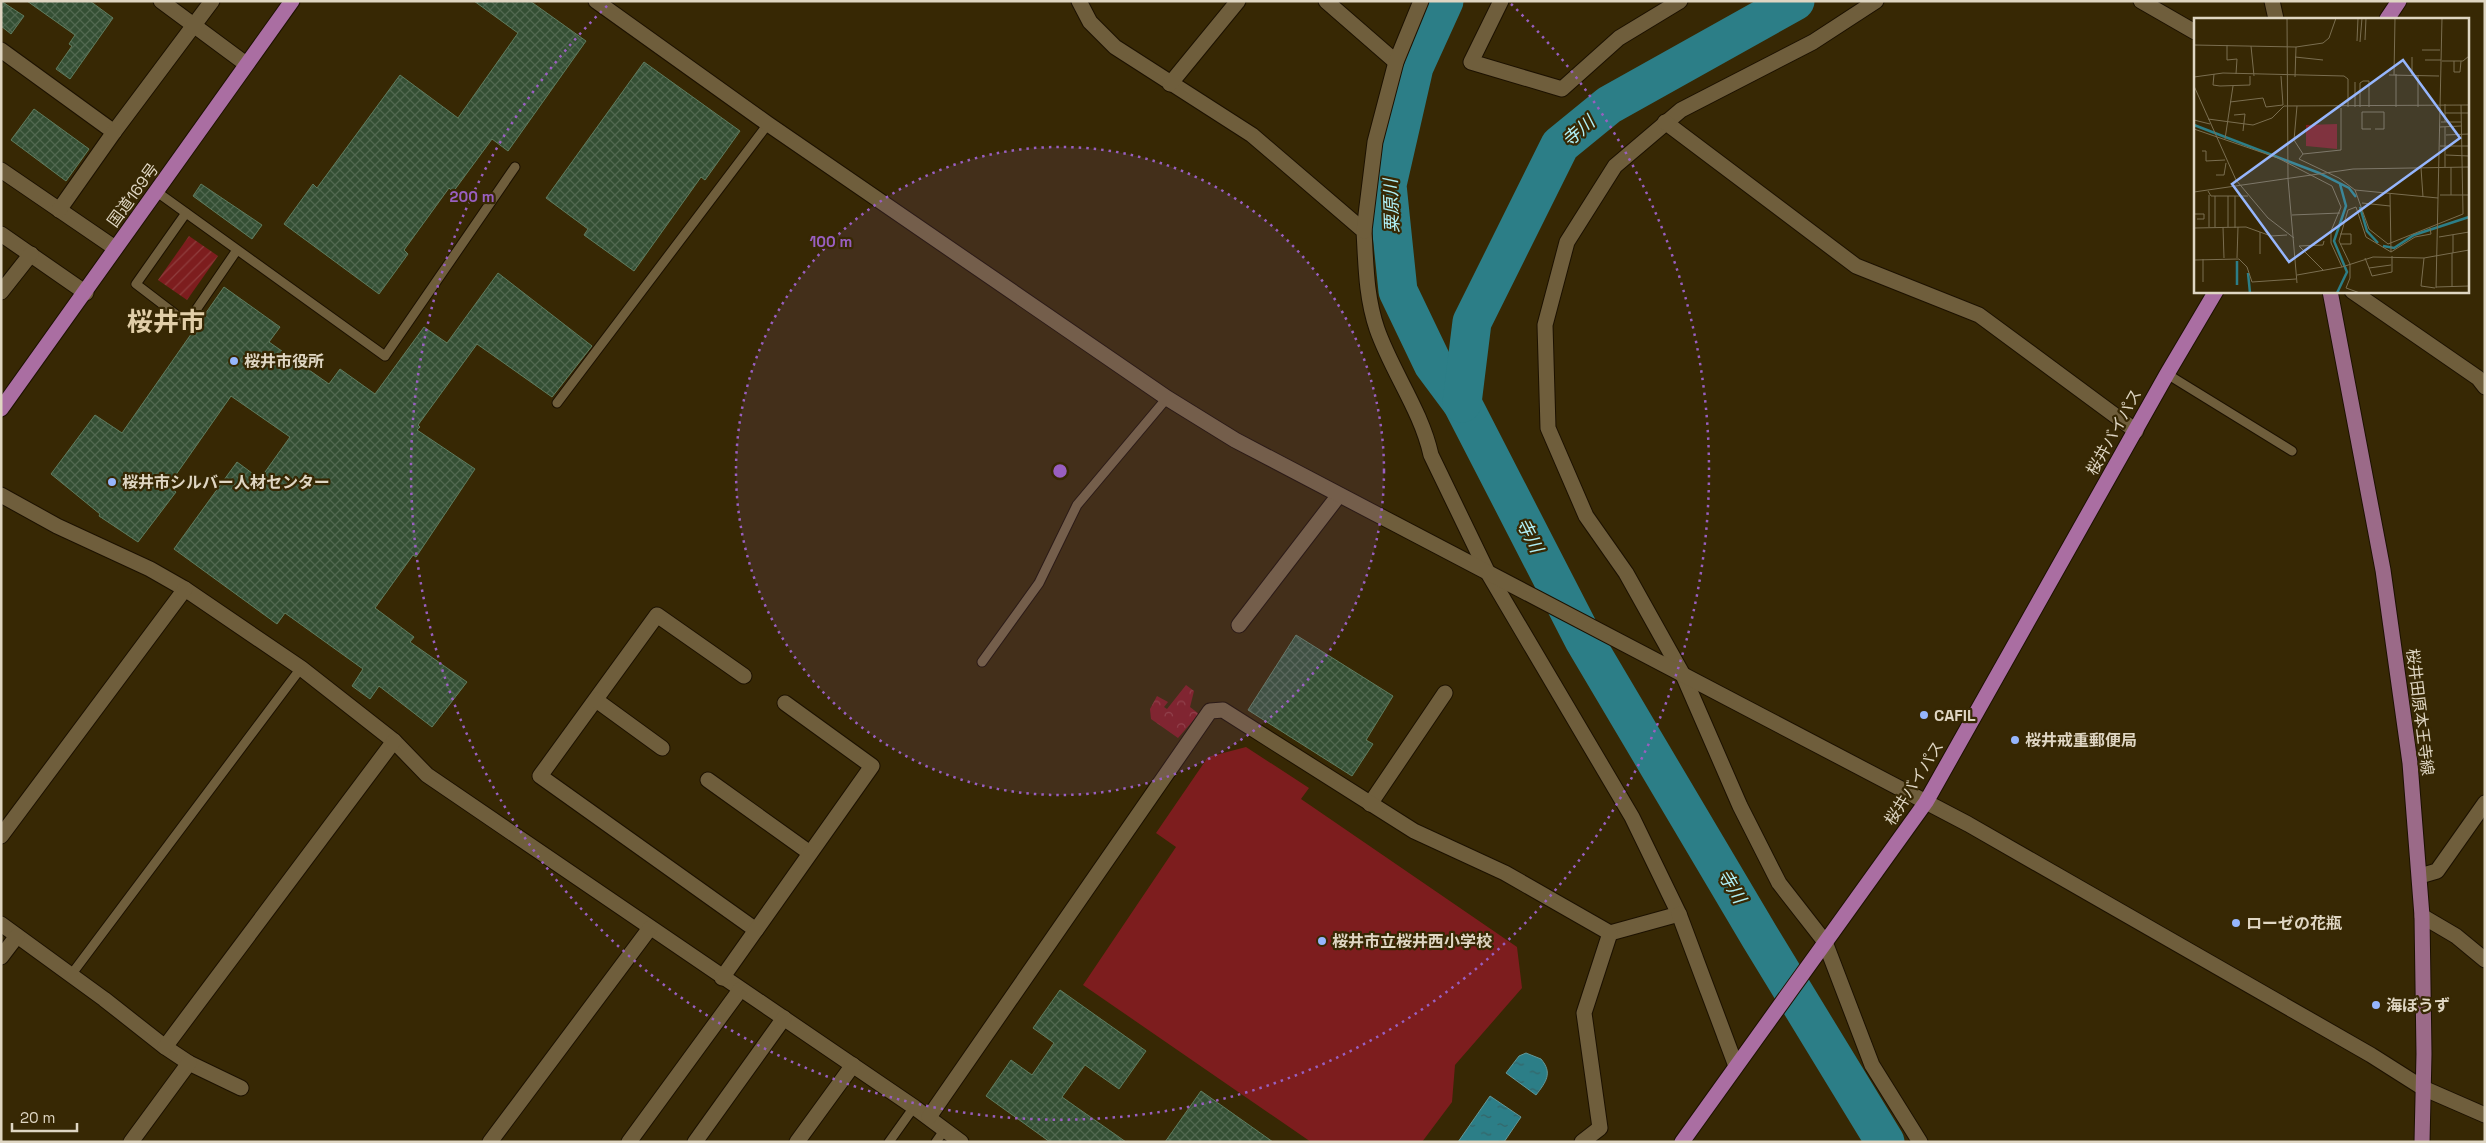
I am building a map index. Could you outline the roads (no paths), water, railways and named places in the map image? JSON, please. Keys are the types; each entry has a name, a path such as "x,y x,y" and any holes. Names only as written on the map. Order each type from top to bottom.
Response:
{"highway":[{"name":"国道169号","path":"1,409 86,293 115,248 157,192 292,1"},
{"path":"2388,18 2399,1"},
{"name":"桜井バイパス","path":"1682,1142 1926,802 2167,374 2215,292"}],"main road":[{"name":"桜井田原本王寺線","path":"2330,292 2384,570 2410,763 2422,916 2424,1054 2422,1142"}],"street":[{"path":"161,1 246,64"},
{"path":"59,210 114,132 212,1"},
{"path":"596,1 768,124 1168,398 1235,440 1926,802 2037,863 2423,1088 2485,1115"},
{"path":"1080,1 1090,22 1115,47 1252,135 1364,231"},
{"path":"1170,84 1238,1"},
{"path":"1326,1 1396,62"},
{"path":"1420,1 1396,62 1375,142 1364,231 1367,293 1377,330 1427,435 1431,455 1494,575 1632,817 1679,914 1741,1060"},
{"path":"1501,1 1471,62 1562,89 1619,38 1680,1"},
{"path":"1876,1 1813,42 1681,110 1615,166 1567,242 1545,325 1548,428 1586,516 1626,573 1677,672 1740,806 1779,883 1822,947 1872,1065 1920,1142"},
{"path":"2141,1 2194,31"},
{"path":"2272,1 2276,18"},
{"path":"1,50 114,132"},
{"path":"1665,122 1856,266 1979,315 2136,431"},
{"path":"1,170 115,248"},
{"path":"1,234 86,293"},
{"path":"1,292 31,254"},
{"path":"2353,292 2478,378 2485,387"},
{"path":"1,495 57,526 150,569 185,589 301,668 394,741 428,774 722,978 914,1107 928,1117 940,1136 961,1142"},
{"path":"1239,625 1339,495"},
{"path":"1,836 185,589"},
{"path":"744,676 657,615 540,776 756,930"},
{"path":"1370,804 1445,693"},
{"path":"596,700 662,748"},
{"path":"722,978 872,766 785,703"},
{"path":"928,1117 1210,710 1223,710 1414,831 1505,873 1610,934 1679,914"},
{"path":"165,1047 394,741"},
{"path":"708,780 810,854"},
{"path":"2420,876 2437,871 2485,803"},
{"path":"2422,916 2456,936 2485,960"},
{"path":"1,924 165,1047 189,1063 241,1088"},
{"path":"490,1142 650,928"},
{"path":"1582,1142 1600,1128 1584,1013 1610,934"},
{"path":"1,958 17,936"},
{"path":"629,1142 740,990"},
{"path":"695,1142 784,1018"},
{"path":"131,1142 189,1063"},
{"path":"797,1142 853,1065"}],"lane":[{"path":"557,403 768,124"},
{"path":"157,192 385,356 515,167"},
{"path":"186,213 136,284 187,323 237,250"},
{"path":"2167,374 2292,451"},
{"path":"982,662 1039,583 1077,505 1168,398"},
{"path":"71,975 301,668"},
{"path":"889,1142 914,1107"}],"water":[{"path":"1526,1053 1541,1059 1547,1069 1545,1082 1536,1095 1506,1073 1519,1056"},
{"path":"1490,1096 1521,1117 1504,1142 1458,1142"}],"waterway":[{"name":"寺川","path":"1444,1 1414,67 1387,185 1398,291 1433,364 1462,403 1584,640 1760,937 1885,1142"},
{"name":"寺川","path":"1462,403 1472,322 1560,145 1609,105 1795,1"}],"place":[{"name":"桜井市役所","path":"234,361"},
{"name":"桜井市シルバー人材センター","path":"112,482"},
{"name":"CAFIL","path":"1924,715"},
{"name":"桜井戒重郵便局","path":"2015,740"},
{"name":"ローゼの花瓶","path":"2236,923"},
{"name":"桜井市立桜井西小学校","path":"1322,941"},
{"name":"海ぼうず","path":"2376,1005"}],"district":[{"name":"桜井市","path":"166,322"}],"water label":[{"name":"粟原川","path":"1391,206"}]}
